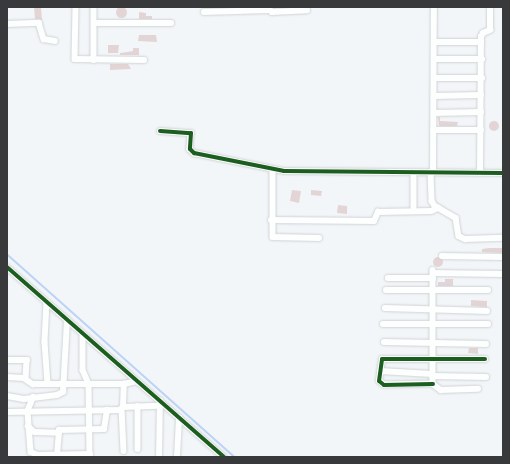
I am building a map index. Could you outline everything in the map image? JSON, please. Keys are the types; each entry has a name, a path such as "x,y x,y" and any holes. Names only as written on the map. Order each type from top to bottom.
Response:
{"street":[{"path":"76,7 74,57 94,60 144,60"},
{"path":"94,7 94,60"},
{"path":"434,7 432,201 438,208 456,218 458,234 462,238 503,238"},
{"path":"480,173 482,78 481,42 482,32 490,30 490,7"},
{"path":"204,12 268,9 275,12 307,10"},
{"path":"7,24 40,23 44,39 54,41"},
{"path":"94,23 172,23"},
{"path":"434,42 481,42"},
{"path":"434,59 482,59"},
{"path":"434,78 482,78"},
{"path":"434,96 481,95"},
{"path":"434,112 481,112"},
{"path":"433,130 481,130"},
{"path":"160,131 191,132 190,149 194,153 273,170 299,172 503,173"},
{"path":"273,170 272,220 274,238 319,238"},
{"path":"414,173 414,211"},
{"path":"272,220 373,221 376,220 378,212 414,211 438,208"},
{"path":"442,256 503,257"},
{"path":"7,267 137,381 159,403 179,418 224,457"},
{"path":"388,278 433,274 503,274"},
{"path":"433,274 433,384"},
{"path":"386,290 488,290"},
{"path":"47,302 45,342 48,384"},
{"path":"385,308 433,308 487,311"},
{"path":"7,396 33,397 61,394 65,384 67,320"},
{"path":"383,324 488,324"},
{"path":"33,397 28,412 31,452 57,455 90,456 89,384 83,370 83,334"},
{"path":"384,342 486,344"},
{"path":"478,389 441,390 433,384 384,385 380,381 380,371 384,358 485,359"},
{"path":"7,360 27,360 26,379"},
{"path":"380,371 486,377"},
{"path":"7,377 26,379 30,383 48,384 124,384 137,381"},
{"path":"124,384 124,451"},
{"path":"7,412 68,413 90,410 107,410 159,403"},
{"path":"159,403 159,457"},
{"path":"138,406 138,449"},
{"path":"57,455 58,434 61,429 106,429 107,410"},
{"path":"177,457 179,418"},
{"path":"28,426 35,432 58,434"}],"building":[{"path":"121,6 125,8 127,12 125,16 121,18 117,16 115,12 117,8"},
{"path":"34,7 41,7 42,20 35,19"},
{"path":"139,12 146,13 146,16 152,16 152,19 139,19"},
{"path":"139,35 156,35 157,42 138,41"},
{"path":"108,45 119,45 118,53 108,53"},
{"path":"133,48 139,48 139,55 120,55 120,53 133,51"},
{"path":"110,64 128,64 131,69 110,70"},
{"path":"438,117 440,117 440,121 458,122 457,126 439,126"},
{"path":"494,121 499,126 494,131 489,126"},
{"path":"292,190 301,191 299,203 290,201"},
{"path":"311,190 322,191 321,196 311,195"},
{"path":"338,205 347,206 347,214 337,213"},
{"path":"503,248 503,253 482,252 482,249"},
{"path":"438,257 443,262 438,267 433,262"},
{"path":"445,279 453,279 453,286 438,286 438,282 445,282"},
{"path":"471,300 487,301 487,307 471,306"},
{"path":"469,348 478,348 478,354 468,353"}],"waterway":[{"path":"7,254 235,457"}],"cycle path":[{"path":"160,131 191,133 190,149 194,153 284,171 503,173"},
{"path":"7,267 224,457"},
{"path":"433,384 384,385 379,381 382,359 485,359"}]}
